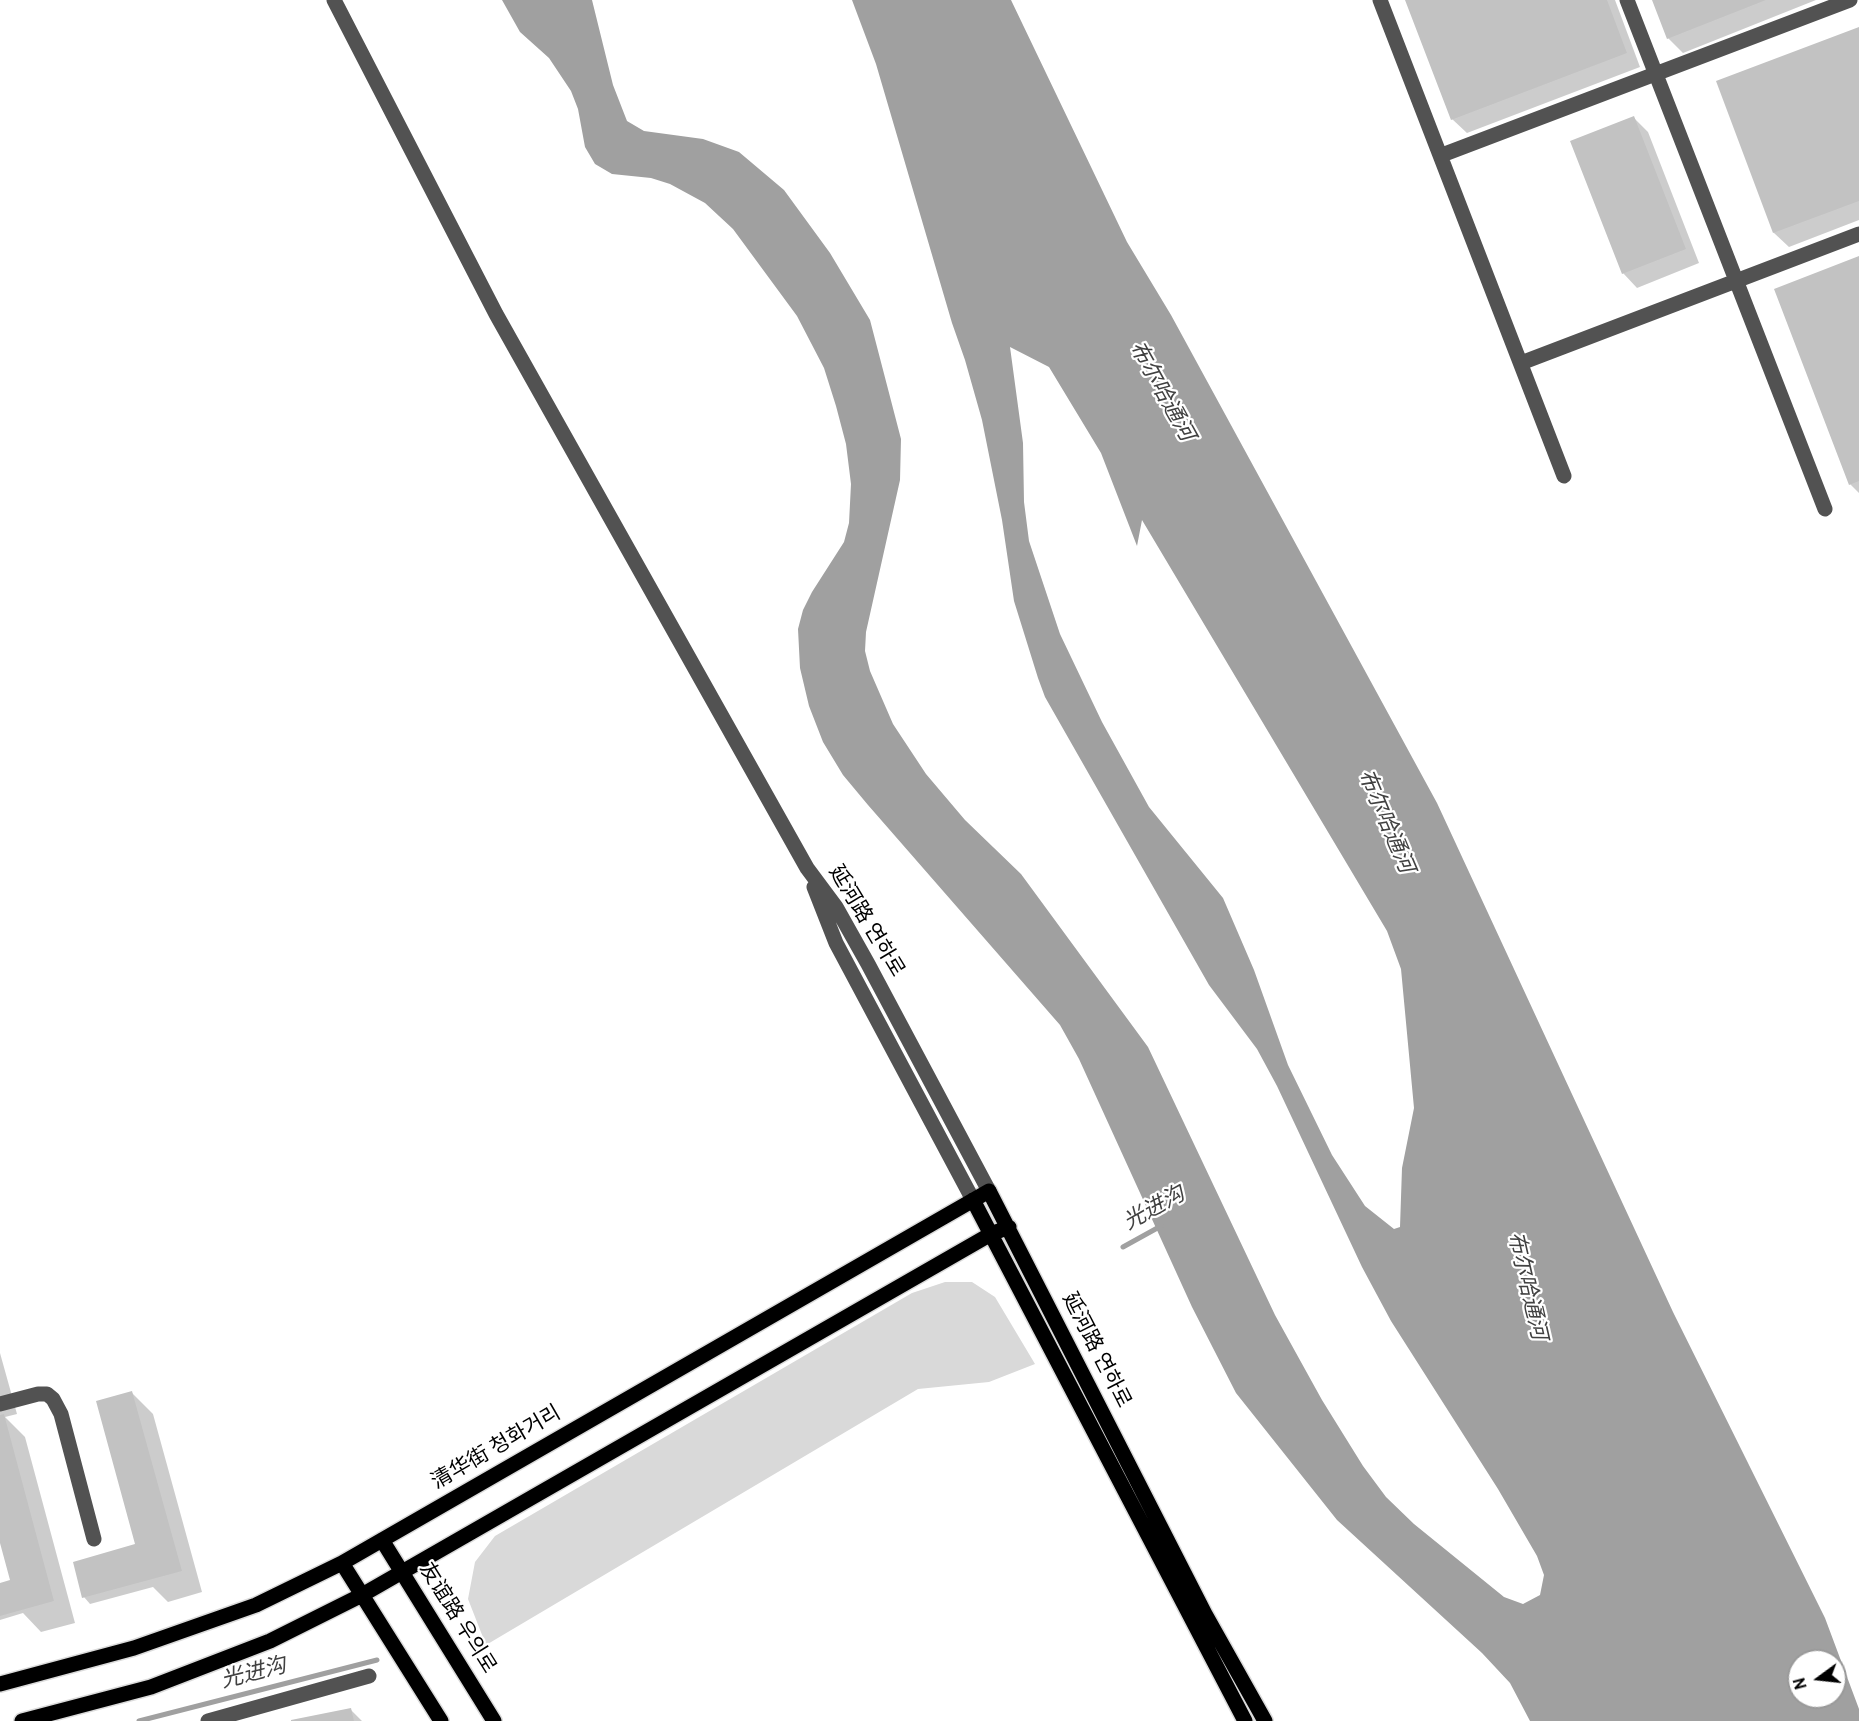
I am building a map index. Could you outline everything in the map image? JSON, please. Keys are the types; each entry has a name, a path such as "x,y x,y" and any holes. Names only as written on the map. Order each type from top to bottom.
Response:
{"main road":[{"name":"清华街 청화거리","path":"0,1684 134,1648 256,1605 342,1563 989,1191"},
{"name":"延河路 연하로","path":"989,1191 1205,1614 1264,1721"},
{"name":"延河路 연하로","path":"973,1200 1245,1721"},
{"path":"22,1721 151,1687 270,1641 362,1595 991,1234 1009,1227"},
{"name":"友谊路 우의로","path":"382,1540 494,1721"},
{"path":"342,1563 441,1721"}],"street":[{"path":"334,0 496,314 807,868"},
{"path":"1380,0 1564,476"},
{"path":"1627,0 1825,509"},
{"path":"1442,156 1850,0"},
{"path":"1521,363 1859,234"},
{"name":"延河路 연하로","path":"807,868 836,907 989,1191"},
{"name":"延河路 연하로","path":"807,868 836,943 973,1200"},
{"path":"0,1404 38,1394 47,1394 53,1399 61,1414 94,1539"},
{"path":"208,1721 369,1676"}],"shaded area":[{"path":"945,1282 972,1282 995,1297 1035,1364 989,1382 918,1389 486,1645 468,1599 475,1562 495,1536 912,1293"}],"water":[{"name":"布尔哈通河","path":"502,0 592,0 613,85 627,121 644,131 703,139 739,152 784,190 830,253 870,320 901,439 900,480 866,632 865,651 870,671 893,724 926,774 965,820 1021,874 1148,1047 1275,1315 1322,1400 1363,1466 1386,1497 1414,1524 1504,1597 1523,1604 1540,1595 1544,1575 1537,1556 1498,1489 1391,1321 1362,1267 1277,1086 1257,1049 1209,985 1045,697 1038,678 1014,601 1002,520 982,420 876,64 852,0 1011,0 1127,242 1171,315 1437,803 1673,1312 1825,1618 1837,1649 1787,1649 1787,1709 1847,1709 1847,1677 1859,1709 1859,1721 1530,1721 1510,1683 1482,1653 1337,1520 1236,1393 1192,1307 1079,1059 1060,1025 868,805 843,775 823,742 809,706 800,668 798,629 803,610 812,592 844,542 849,523 851,484 846,444 824,368 797,316 733,229 705,203 670,184 651,178 612,174 595,164 585,147 578,109 571,91 549,58 520,32","holes":["1010,347 1049,367 1101,453 1137,546 1142,520 1387,931 1401,969 1414,1108 1402,1168 1400,1227 1394,1229 1365,1206 1332,1155 1288,1065 1254,970 1223,898 1149,807 1102,722 1060,634 1029,541 1024,502 1023,443"]}],"building":[{"path":"1405,0 1607,0 1627,53 1451,120"},
{"path":"1652,0 1766,0 1667,39"},
{"path":"1859,27 1859,201 1773,233 1716,81"},
{"path":"1634,116 1686,249 1622,274 1570,141"},
{"path":"1859,256 1859,481 1849,485 1774,289"},
{"path":"132,1391 182,1571 82,1598 73,1562 135,1544 96,1401"},
{"path":"4,1414 54,1601 0,1616 0,1583 10,1580 0,1543 0,1415"},
{"path":"351,1708 354,1721 291,1721 291,1720"}],"waterway":[{"name":"光进沟","path":"1123,1247 1161,1226"},
{"name":"光进沟","path":"139,1721 377,1660"}]}
